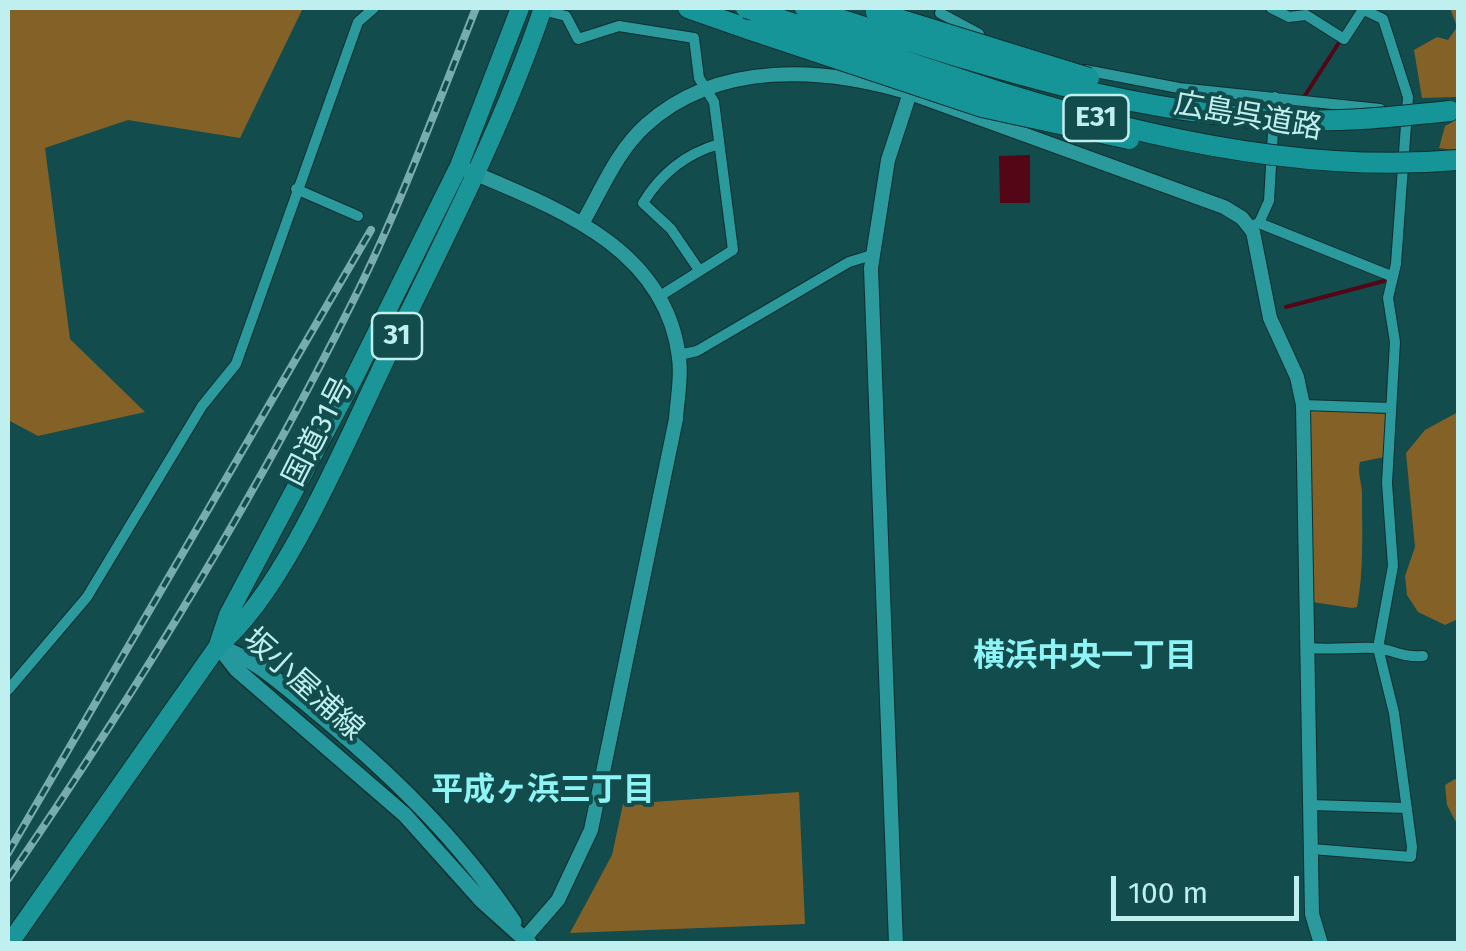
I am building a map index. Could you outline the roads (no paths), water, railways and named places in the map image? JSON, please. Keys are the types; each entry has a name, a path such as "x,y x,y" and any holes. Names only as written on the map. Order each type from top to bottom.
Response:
{"highway":[{"name":"国道31号","path":"9,944 218,646 228,615 354,378 458,166 520,8"},
{"name":"国道31号","path":"218,646 244,626 334,465 476,174 543,8"},
{"path":"688,8 982,106 1162,146 1324,161"},
{"name":"広島呉道路","path":"746,8 1090,116 1204,144 1324,161 1458,160"},
{"name":"広島呉道路","path":"804,8 968,60 1132,100 1292,120 1450,111"},
{"path":"870,10 1029,62 1134,90 1296,112 1397,114"}],"main road":[{"name":"坂小屋浦線","path":"218,646 236,669 405,815 482,901 524,941"}],"street":[{"path":"8,689 87,597 202,406 236,364 358,22 374,8"},
{"path":"543,8 566,16 578,39 619,26 694,38 699,78 714,102 733,250 660,296"},
{"path":"1272,8 1289,17 1306,15 1344,39 1364,9 1383,19 1401,67 1396,264 1388,298 1395,342 1388,482 1393,566 1378,648 1394,714 1410,856 1312,848"},
{"path":"896,944 872,255 888,160 942,10 971,32 1092,71 1179,88 1397,114"},
{"path":"583,222 622,151 644,126 675,102 706,88 744,78 803,74 858,77 1224,207 1254,225 1391,276"},
{"path":"1275,97 1269,201 1254,225 1270,318 1296,376 1304,405 1312,914 1322,944"},
{"path":"700,270 671,229 644,203 656,182 679,162 719,144"},
{"path":"458,166 583,222 628,254 660,296 679,355 676,420 591,830 558,900 524,941"},
{"path":"296,189 358,216"},
{"path":"679,355 697,351 848,262 872,255"},
{"path":"1304,405 1391,408"},
{"path":"1309,648 1348,652 1378,648 1400,658 1422,656"},
{"path":"1311,805 1407,808"}],"waterway":[{"path":"1304,97 1340,41"},
{"path":"1286,307 1384,281"}],"railway":[{"path":"8,879 191,596 315,376 386,230 476,8"},
{"path":"8,853 371,230"}],"district":[{"name":"横浜中央一丁目","path":"1085,657"},
{"name":"平成ヶ浜三丁目","path":"543,791"}]}
